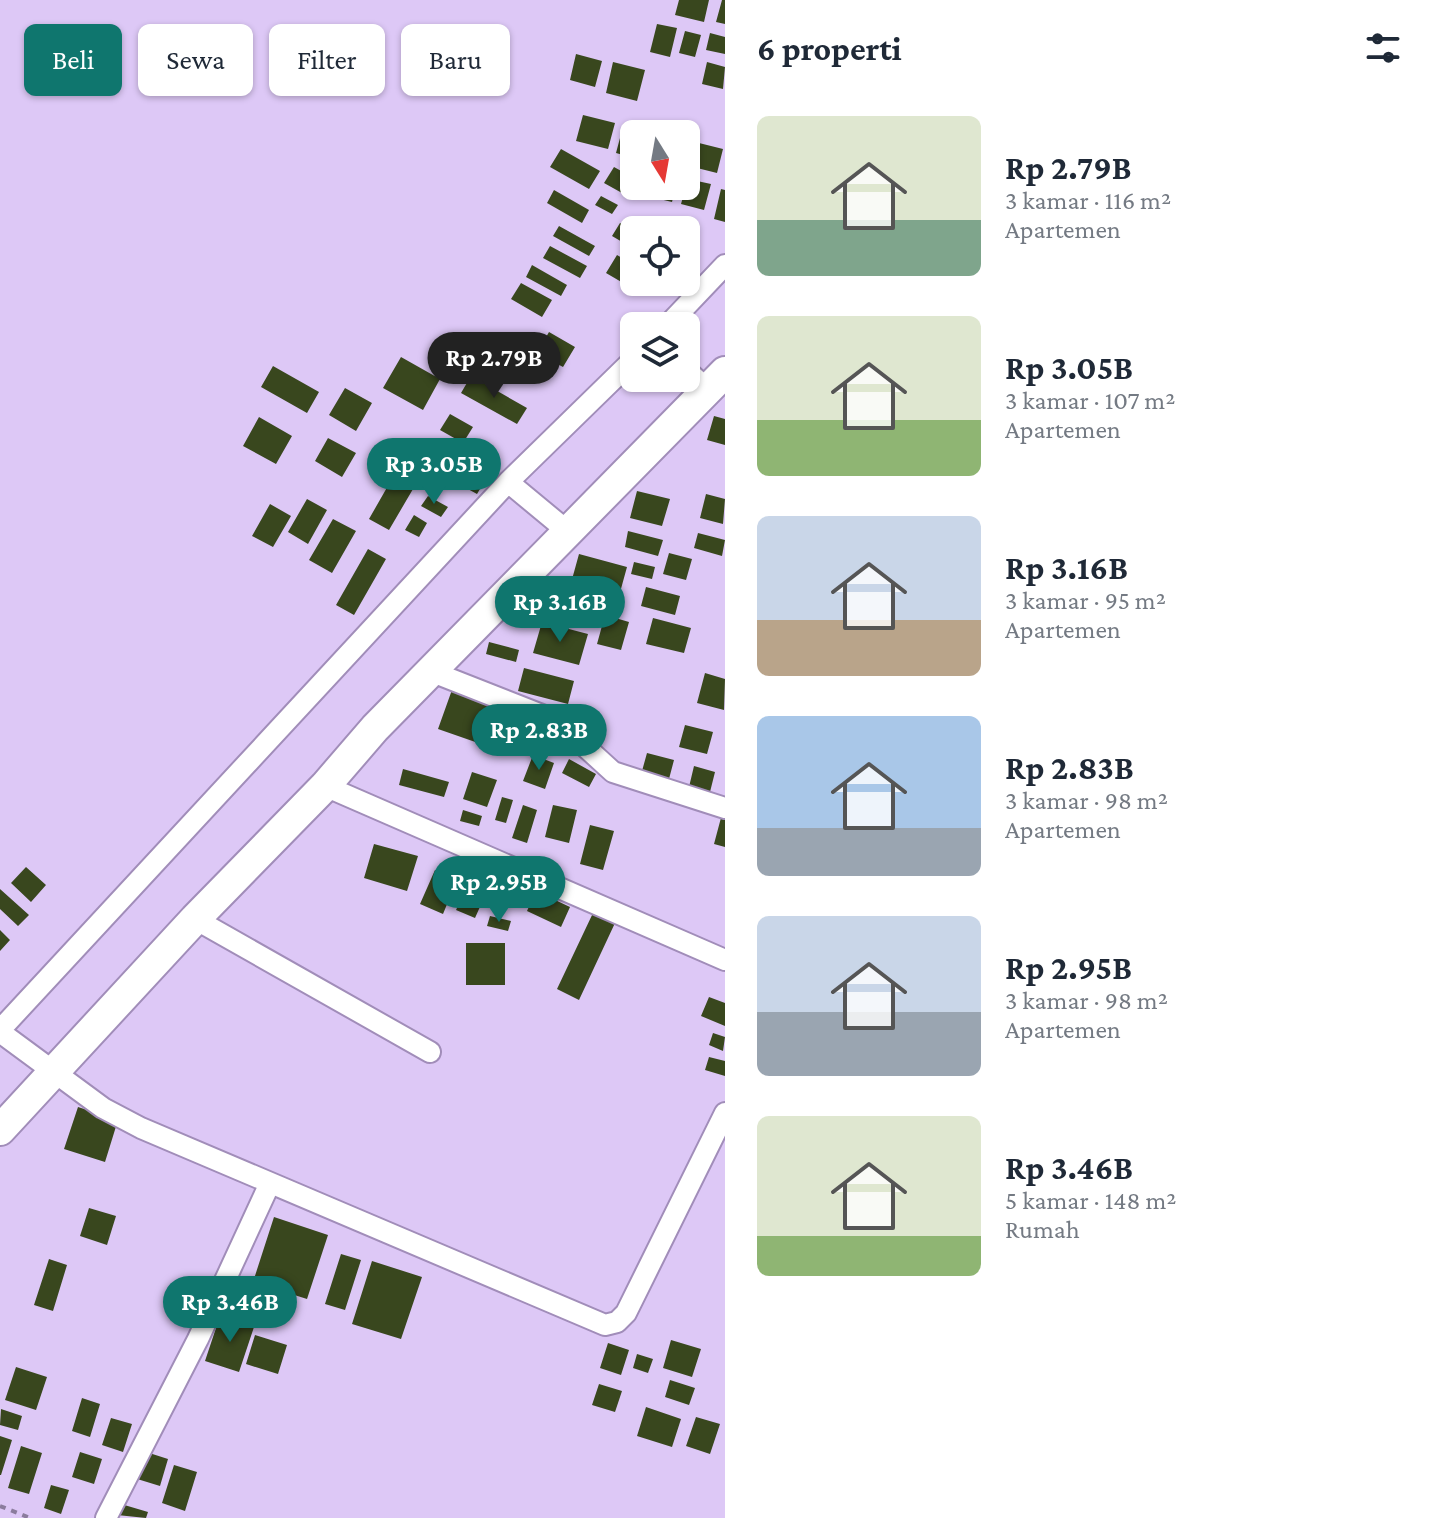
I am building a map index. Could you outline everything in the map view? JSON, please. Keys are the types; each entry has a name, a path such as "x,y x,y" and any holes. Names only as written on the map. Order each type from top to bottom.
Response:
{"main road":[{"path":"0,1130 195,919 325,786 561,525 704,378"}],"street":[{"path":"680,312 725,265"},
{"path":"620,373 510,483 2,1032 103,1108 270,1183 605,1325 617,1322 626,1313 725,1113"},
{"path":"510,483 561,525"},
{"path":"430,671 557,721 613,772 725,808"},
{"path":"325,786 725,960"},
{"path":"195,919 430,1052"},
{"path":"106,1518 198,1339 270,1183"}],"path":[{"path":"0,1506 30,1518"}],"building":[{"path":"679,0 709,0 704,22 675,15"},
{"path":"722,0 725,0 725,24 716,22"},
{"path":"657,24 677,28 670,57 650,52"},
{"path":"685,31 701,35 695,57 679,53"},
{"path":"710,33 725,37 725,54 706,50"},
{"path":"576,54 602,61 595,87 570,80"},
{"path":"613,62 645,70 637,101 606,93"},
{"path":"707,62 725,67 723,89 702,84"},
{"path":"583,115 615,123 608,149 576,141"},
{"path":"700,143 723,149 717,173 700,169"},
{"path":"561,149 600,171 589,189 550,167"},
{"path":"614,167 620,170 620,192 604,183"},
{"path":"700,182 711,184 704,210 681,204 682,200 700,200"},
{"path":"721,189 725,190 725,222 714,219"},
{"path":"554,190 589,210 582,223 547,203"},
{"path":"601,196 618,205 612,214 595,205"},
{"path":"620,223 620,241 612,236"},
{"path":"559,226 595,246 589,256 553,236"},
{"path":"550,246 587,266 580,278 543,258"},
{"path":"617,255 620,257 620,281 606,273"},
{"path":"532,265 567,285 561,296 526,277"},
{"path":"521,283 552,300 542,317 511,299"},
{"path":"549,332 575,347 563,367 537,353"},
{"path":"401,357 440,379 423,410 383,388"},
{"path":"273,366 319,392 307,413 261,387"},
{"path":"471,376 527,408 517,424 461,393"},
{"path":"345,388 372,403 356,431 329,415"},
{"path":"450,414 473,427 463,443 440,430"},
{"path":"714,416 725,419 725,445 707,440"},
{"path":"259,417 292,436 276,464 243,446"},
{"path":"328,438 356,453 342,477 315,461"},
{"path":"405,438 442,458 430,480 393,459"},
{"path":"454,461 486,479 477,494 446,477"},
{"path":"393,477 413,489 389,530 369,519"},
{"path":"637,491 670,499 662,526 630,518"},
{"path":"706,494 725,499 723,524 700,518"},
{"path":"428,496 448,507 441,517 421,506"},
{"path":"307,499 327,510 308,544 288,532"},
{"path":"270,504 291,516 273,547 252,536"},
{"path":"414,515 427,523 419,537 405,530"},
{"path":"333,519 356,531 332,573 309,560"},
{"path":"628,531 663,540 658,556 625,547"},
{"path":"698,533 725,540 722,556 694,548"},
{"path":"368,549 386,559 354,615 336,605"},
{"path":"669,553 692,559 686,580 663,574"},
{"path":"579,554 627,567 619,596 571,583"},
{"path":"634,562 655,567 652,579 631,574"},
{"path":"540,581 591,594 583,623 533,609"},
{"path":"646,587 680,596 675,615 641,606"},
{"path":"605,615 629,622 621,650 597,644"},
{"path":"653,618 691,628 684,653 646,644"},
{"path":"542,622 588,634 579,665 533,653"},
{"path":"489,642 519,650 516,662 486,654"},
{"path":"524,668 574,681 568,704 518,691"},
{"path":"705,673 725,679 724,710 697,703"},
{"path":"453,687 518,710 504,752 438,729"},
{"path":"685,725 713,732 707,754 679,747"},
{"path":"647,753 674,760 669,779 642,771"},
{"path":"533,755 554,763 545,789 523,781"},
{"path":"569,759 596,774 589,787 562,773"},
{"path":"694,766 715,772 710,792 689,787"},
{"path":"403,769 449,782 444,797 399,785"},
{"path":"472,772 497,780 487,807 463,799"},
{"path":"502,797 513,800 506,823 495,820"},
{"path":"523,805 537,810 527,843 512,838"},
{"path":"553,805 577,810 569,843 545,837"},
{"path":"463,810 482,816 479,826 460,821"},
{"path":"722,814 725,815 725,847 714,844"},
{"path":"590,825 614,831 603,870 580,864"},
{"path":"374,844 418,856 407,891 364,878"},
{"path":"26,867 46,885 31,902 11,883"},
{"path":"435,870 457,880 443,914 420,904"},
{"path":"469,883 487,891 475,918 456,910"},
{"path":"0,889 29,915 18,926 0,909"},
{"path":"536,891 570,907 561,927 527,911"},
{"path":"593,913 615,923 579,1000 557,989"},
{"path":"490,916 511,921 508,931 487,926"},
{"path":"0,930 10,940 0,951"},
{"path":"466,943 505,943 505,985 466,985"},
{"path":"709,997 725,1003 725,1026 701,1016"},
{"path":"713,1033 725,1037 723,1051 709,1045"},
{"path":"709,1057 725,1061 725,1076 705,1070"},
{"path":"78,1107 118,1120 105,1162 64,1149"},
{"path":"89,1208 116,1216 107,1245 80,1236"},
{"path":"274,1217 328,1235 307,1299 253,1282"},
{"path":"341,1254 361,1260 345,1310 325,1304"},
{"path":"49,1259 67,1265 53,1311 34,1305"},
{"path":"372,1261 422,1277 401,1339 352,1324"},
{"path":"220,1316 254,1327 239,1372 205,1361"},
{"path":"255,1335 287,1345 278,1374 246,1364"},
{"path":"671,1340 701,1349 692,1377 663,1368"},
{"path":"608,1343 629,1350 621,1375 600,1368"},
{"path":"637,1354 653,1359 648,1373 633,1368"},
{"path":"16,1367 47,1377 36,1410 5,1400"},
{"path":"670,1380 695,1388 689,1405 665,1397"},
{"path":"599,1384 622,1391 615,1412 592,1405"},
{"path":"82,1398 100,1404 90,1437 72,1431"},
{"path":"646,1407 681,1419 672,1447 637,1436"},
{"path":"1,1409 22,1416 18,1430 0,1425"},
{"path":"696,1417 720,1424 710,1454 686,1446"},
{"path":"111,1418 132,1424 123,1452 102,1445"},
{"path":"0,1436 12,1440 1,1475 0,1475"},
{"path":"21,1446 42,1453 29,1494 8,1488"},
{"path":"143,1451 168,1459 160,1486 134,1478"},
{"path":"80,1452 102,1459 94,1484 72,1477"},
{"path":"174,1465 197,1472 185,1511 162,1503"},
{"path":"51,1485 69,1490 61,1514 44,1508"},
{"path":"121,1504 148,1512 146,1518 117,1515"}]}
